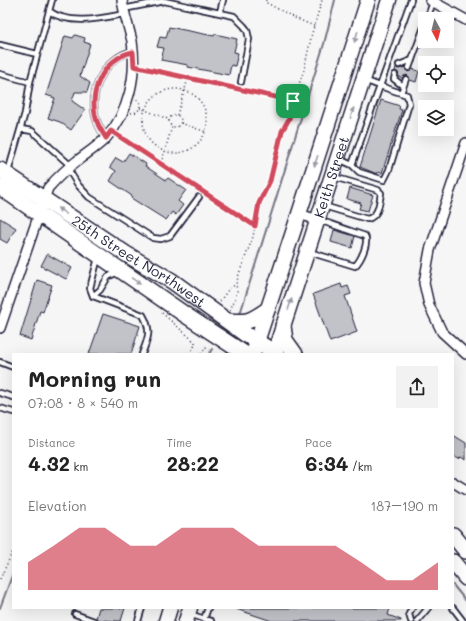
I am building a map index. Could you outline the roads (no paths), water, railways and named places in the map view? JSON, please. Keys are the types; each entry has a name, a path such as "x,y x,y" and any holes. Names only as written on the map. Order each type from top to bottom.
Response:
{"highway":[{"name":"25th Street Northwest","path":"2,178 41,206 99,255 243,353"},
{"name":"25th Street Northwest","path":"41,206 126,254 229,316 255,348 272,353"},
{"path":"229,316 242,322 249,322 267,310"},
{"path":"187,316 207,336 228,353"},
{"path":"283,326 285,340 294,353"},
{"path":"454,536 466,551"},
{"path":"454,563 466,578"}],"main road":[{"name":"Keith Street","path":"255,348 300,214 368,0"},
{"name":"Keith Street","path":"275,353 388,0"},
{"path":"331,113 341,94 349,87 363,80"},
{"path":"166,621 170,609"}],"street":[{"path":"432,1 466,20"},
{"path":"0,328 48,188 59,176 108,134 119,119 126,105 134,66 132,40 123,8"},
{"path":"466,143 430,250 424,283 429,305 442,332 466,354"},
{"path":"300,214 318,220"},
{"path":"454,483 466,490"}],"lane":[{"path":"2,178 21,129 30,82 52,0"},
{"path":"220,12 223,0"},
{"path":"352,165 412,0"},
{"path":"50,12 56,15 88,20 123,8 164,1 220,12 237,18 244,26 249,39 242,82"},
{"path":"429,12 432,1"},
{"path":"409,68 418,43"},
{"path":"0,45 37,54"},
{"path":"108,134 98,124 96,119 94,106 95,92 100,77 108,67 123,54 133,52"},
{"path":"399,65 412,60"},
{"path":"0,74 30,82"},
{"path":"395,76 394,79 403,86"},
{"path":"401,93 406,79"},
{"path":"338,158 352,165 360,172 384,180 389,170 409,104 407,95 363,80"},
{"path":"21,129 32,131 70,167 78,185 89,197 153,238 161,239 170,236 199,196"},
{"path":"323,205 362,218 373,217 377,211 381,193 378,190 332,176"},
{"path":"308,251 355,266 359,262 367,241 365,236 318,220"},
{"path":"99,255 90,288 93,296 143,315 149,326 148,338 142,353"},
{"path":"93,296 100,290 108,277 120,270"},
{"path":"0,362 12,366"},
{"path":"0,393 12,397"},
{"path":"0,408 12,412"},
{"path":"138,621 142,609"},
{"path":"204,619 208,609"},
{"path":"411,621 409,614 412,609"},
{"path":"417,621 427,609"},
{"path":"453,609 463,621"},
{"path":"75,614 94,621"},
{"path":"188,614 210,621"}],"waterway":[{"path":"240,314 324,44 335,0"},
{"path":"210,353 212,349"},
{"path":"0,608 12,576"},
{"path":"454,586 466,601"}]}
